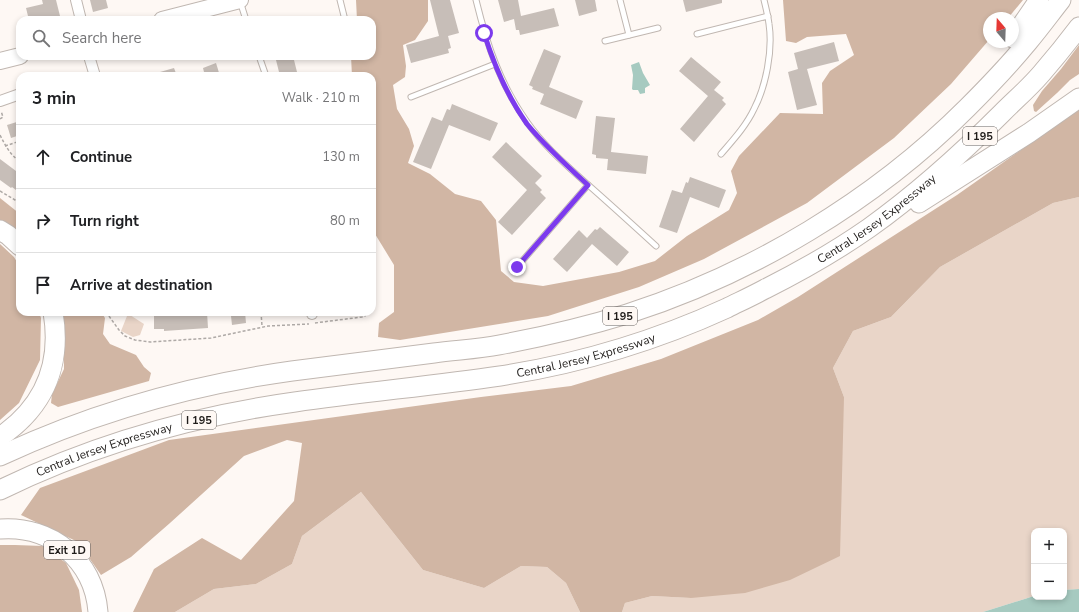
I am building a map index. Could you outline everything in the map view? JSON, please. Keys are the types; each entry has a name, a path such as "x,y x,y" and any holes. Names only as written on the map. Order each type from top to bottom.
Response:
{"highway":[{"path":"1019,29 1039,0"},
{"name":"I 195","path":"0,456 81,423 133,406 185,392 237,380 290,371 496,346 540,337 629,313 672,298 714,280 795,239 859,198 896,170 931,141 997,78 1061,0"},
{"name":"Central Jersey Expressway","path":"0,490 59,464 92,452 142,435 192,421 243,410 294,402 500,376 554,365 638,343 726,309 803,270 867,230 922,188 973,142 1040,76 1079,27"},
{"path":"828,219 935,124 997,60 1006,48"},
{"path":"867,230 910,208 1029,133 1079,98"},
{"path":"0,230 16,242"},
{"path":"0,437 24,418 44,389 54,359 55,323 54,316"},
{"name":"Exit 1D","path":"0,529 19,529 48,537 73,554 89,578 94,591 98,612"}],"main road":[{"path":"178,16 240,0"},
{"path":"0,60 16,57"}],"street":[{"path":"76,0 80,16"},
{"path":"90,60 92,72"},
{"path":"0,101 16,95"}],"lane":[{"path":"240,0 245,16"},
{"path":"340,0 344,16"},
{"path":"476,0 484,33 495,64 514,102 528,124 547,147 656,246"},
{"path":"620,0 629,35"},
{"path":"721,154 751,115 762,89 767,68 770,42 768,16 764,0"},
{"path":"697,34 768,16"},
{"path":"605,41 658,28"},
{"path":"260,60 265,72"},
{"path":"411,97 495,64"},
{"path":"517,267 588,185"}],"path":[{"path":"0,110 3,117 0,119"},
{"path":"0,135 5,146 16,158"},
{"path":"5,146 16,142"},
{"path":"0,191 16,201"},
{"path":"109,316 125,336 135,340 150,342 211,338 262,327 321,323 364,316"},
{"path":"261,316 262,327"}],"shaded area":[{"path":"356,0 428,0 428,21 415,40 403,45 406,66 405,77 393,85 397,109 409,129 414,146 408,163 430,174 455,194 481,201 496,220 501,271 514,282 543,286 619,272 655,261 687,236 729,210 737,193 731,171 739,156 780,113 823,114 822,83 830,71 854,55 846,34 807,37 796,43 786,41 783,0 1023,0 1013,12 983,12 983,47 951,84 894,138 807,203 704,259 639,287 548,316 400,340 378,337 379,323 394,312 394,265 376,236 376,72 352,72 351,60 376,60 376,16 357,16"},
{"path":"1079,45 1079,74 1070,80 1036,112 1034,111 1033,105 1042,91"},
{"path":"1079,109 1079,197 1053,203 940,267 891,317 853,331 833,368 844,397 840,556 790,580 745,593 691,598 652,596 625,603 622,612 580,612 566,583 547,567 521,566 484,588 423,570 361,492 302,536 292,564 256,584 214,589 175,612 133,612 154,569 202,538 241,560 294,501 302,443 287,440 244,456 131,557 101,575 78,542 21,515 40,488 169,440 571,386 661,359 758,320 798,297 957,195"},
{"path":"1079,197 1079,589 1067,590 1067,528 1031,528 1031,597 983,612 622,612 625,603 652,596 691,598 844,397 833,368 853,331 891,317 940,267 1053,203"},
{"path":"0,198 16,211 16,233 0,220"},
{"path":"0,244 16,260 16,316 40,316 41,318 40,360 19,403 0,420"},
{"path":"61,316 104,316 105,318 103,334 110,344 136,355 144,367 151,373 149,381 58,407 51,403 52,394 64,369 64,329"},
{"path":"127,316 132,316 144,324 140,335 133,337 121,331"},
{"path":"361,492 423,570 484,588 521,566 547,567 566,583 580,612 175,612 214,589 256,584 292,564 302,536"},
{"path":"0,545 43,546 66,563 79,590 82,612 0,612"}],"water":[{"path":"639,62 650,85 645,88 645,93 640,94 638,90 632,89 633,75 631,65"},
{"path":"1079,589 1079,612 983,612 1031,597 1031,600 1067,600 1067,590"}],"building":[{"path":"42,0 56,0 60,16 28,16 26,8 43,4"},
{"path":"90,0 106,0 108,8 93,12"},
{"path":"430,0 450,0 459,33 448,36 451,48 448,49 449,53 411,63 406,45 439,36"},
{"path":"498,0 518,0 521,16 554,8 559,26 520,35 519,30 516,30 514,19 504,22"},
{"path":"575,0 595,0 597,11 579,16"},
{"path":"683,0 722,0 722,3 686,12"},
{"path":"834,42 839,61 807,69 817,105 797,110 788,72 798,69 794,53"},
{"path":"544,49 561,56 549,87 583,101 576,119 540,104 544,94 532,89 533,87 529,85"},
{"path":"691,57 721,82 714,90 724,98 722,100 726,104 694,142 680,129 708,96 679,71"},
{"path":"276,60 294,60 297,72 279,72"},
{"path":"216,63 219,72 204,72 203,68"},
{"path":"174,68 176,72 160,72"},
{"path":"452,104 498,123 490,141 449,125 431,169 413,162 432,117 442,121 447,109 450,110"},
{"path":"596,116 615,118 611,152 648,156 646,174 607,170 608,159 596,158 596,155 592,154"},
{"path":"16,122 16,136 11,138 7,125"},
{"path":"506,142 542,176 535,183 542,190 540,192 546,198 512,235 498,222 527,190 492,157"},
{"path":"0,159 16,171 16,190 0,180"},
{"path":"690,177 726,190 719,208 690,197 677,233 659,227 672,190 682,193 686,182 688,183"},
{"path":"600,227 629,252 617,266 592,244 567,272 553,259 579,230 587,238 595,229 597,230"},
{"path":"154,316 207,316 208,328 164,331 164,329 154,329"},
{"path":"231,316 245,316 246,323 232,325"}],"route":[{"path":"484,33 502,80 528,124 547,147 588,185 517,267"}]}
